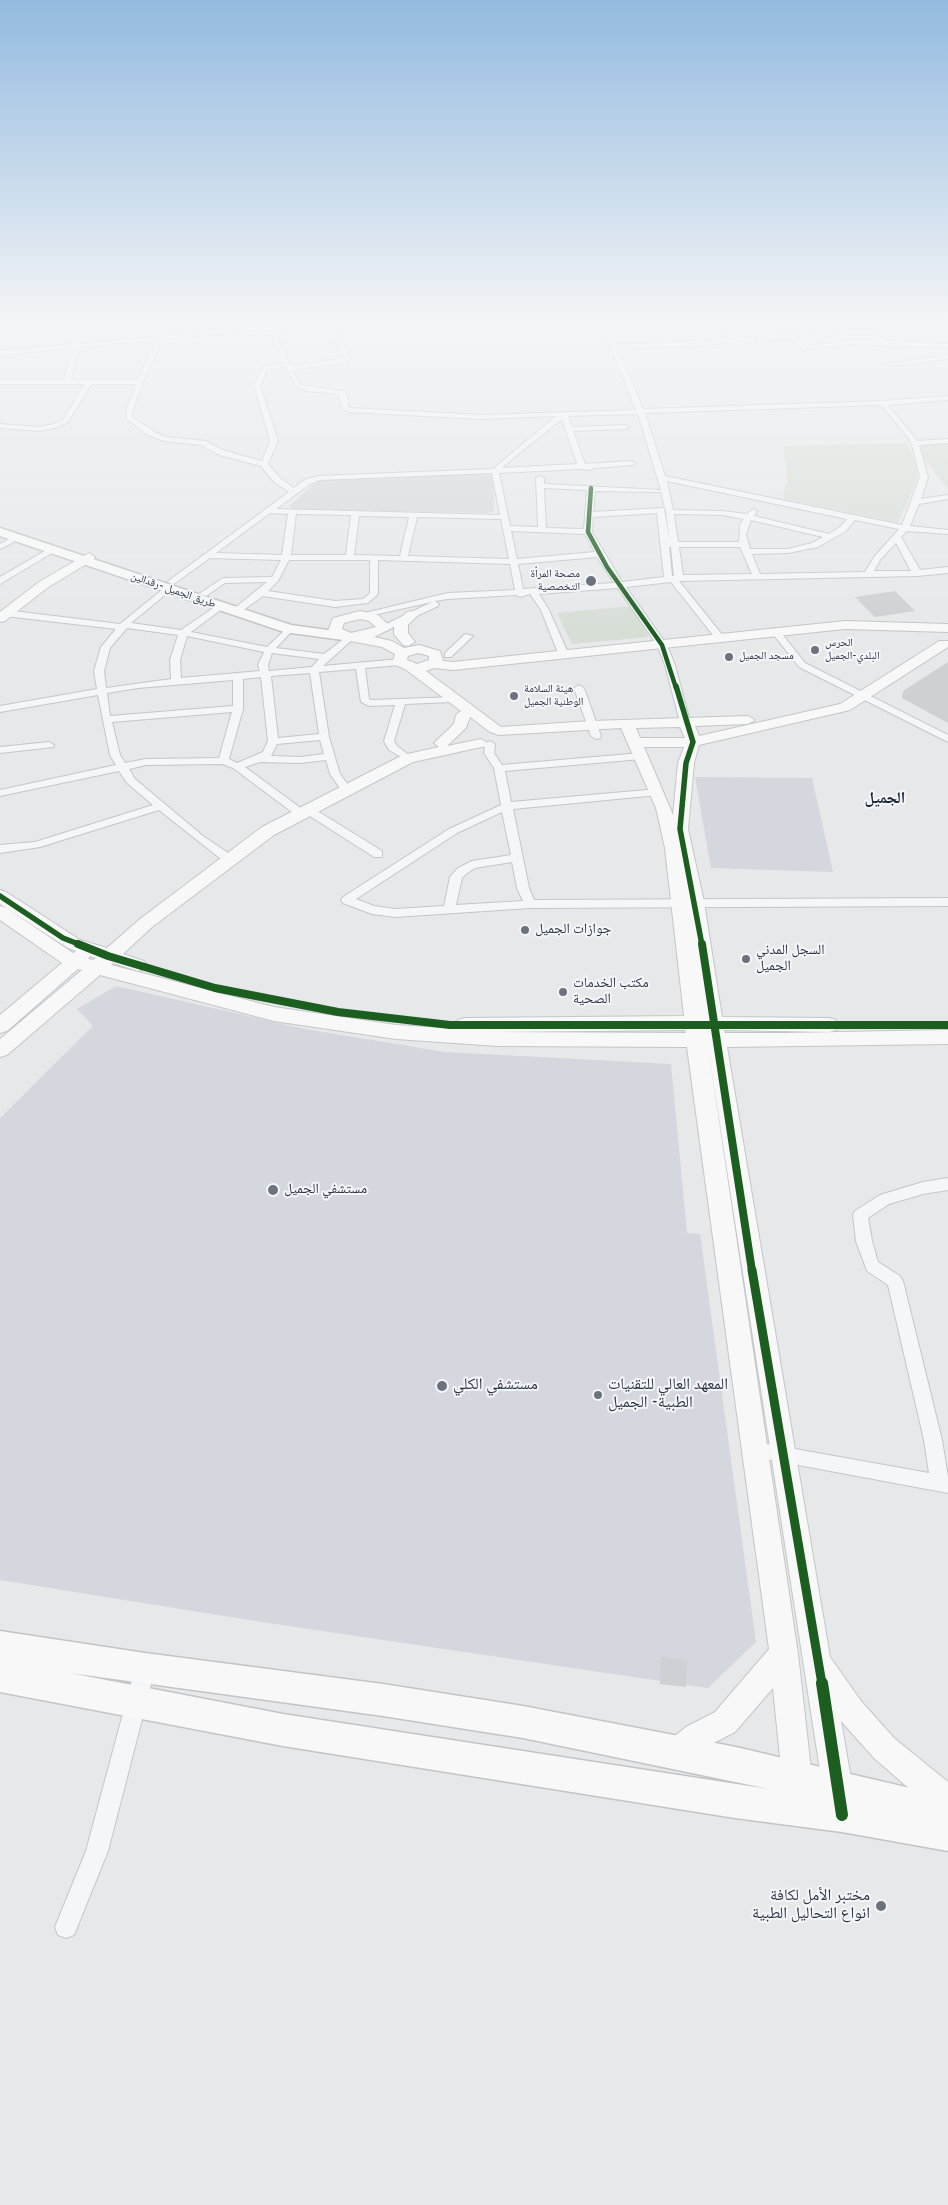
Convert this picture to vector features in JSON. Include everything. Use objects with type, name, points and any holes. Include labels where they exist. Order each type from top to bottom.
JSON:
[{"type":"main road","name":"طريق الجميل -رقدالين","points":[[0,527],[83,558]]},
{"type":"main road","name":"طريق الجميل -رقدالين","points":[[0,532],[53,550],[202,594],[264,618],[290,622],[315,623],[338,621]]},
{"type":"main road","name":"طريق الجميل -رقدالين","points":[[170,585],[219,607],[289,629],[354,637]]},
{"type":"main road","points":[[0,1647],[145,1669],[439,1708],[523,1722],[736,1764],[798,1794]]},
{"type":"main road","points":[[0,1676],[283,1730],[735,1801],[798,1794],[947,1816]]},
{"type":"street","points":[[0,426],[39,428],[58,425]]},
{"type":"street","points":[[137,425],[164,439],[203,443],[222,452],[264,464],[277,480],[294,492]]},
{"type":"street","points":[[264,464],[274,441],[269,425]]},
{"type":"street","points":[[495,471],[514,452],[550,425]]},
{"type":"street","points":[[568,425],[582,467]]},
{"type":"street","points":[[639,425],[658,491],[663,544],[674,578],[719,638]]},
{"type":"street","points":[[641,425],[662,478],[670,512],[674,578]]},
{"type":"street","points":[[868,574],[877,559],[904,528],[916,502],[924,477],[915,443],[901,425]]},
{"type":"street","points":[[569,429],[625,427]]},
{"type":"street","points":[[915,443],[948,440]]},
{"type":"street","points":[[231,856],[160,806],[131,781],[115,755],[106,719],[99,671],[106,647],[123,626],[208,555],[271,511],[294,492],[318,478],[337,475],[582,467],[631,462]]},
{"type":"street","points":[[582,467],[604,471]]},
{"type":"street","points":[[540,469],[542,530]]},
{"type":"street","points":[[495,471],[520,594]]},
{"type":"street","points":[[662,478],[904,528],[929,532],[948,532]]},
{"type":"street","points":[[541,486],[658,491]]},
{"type":"street","points":[[591,488],[591,515],[588,532],[619,586],[662,645],[670,665],[689,732],[680,829],[687,902],[705,1032],[735,1323],[756,1450],[784,1654],[798,1794]]},
{"type":"street","points":[[916,502],[948,497]]},
{"type":"street","points":[[757,576],[745,548],[744,524],[762,499]]},
{"type":"street","points":[[591,515],[660,510]]},
{"type":"street","points":[[271,511],[503,517]]},
{"type":"street","points":[[670,512],[712,511],[749,517],[828,536]]},
{"type":"street","points":[[240,609],[261,593],[275,579],[286,558],[292,512]]},
{"type":"street","points":[[350,557],[355,513]]},
{"type":"street","points":[[404,557],[413,515]]},
{"type":"street","points":[[663,544],[788,551],[815,545],[843,529],[854,517]]},
{"type":"street","points":[[508,528],[588,532]]},
{"type":"street","points":[[897,537],[917,573]]},
{"type":"street","points":[[0,547],[17,538]]},
{"type":"street","points":[[0,581],[53,550]]},
{"type":"street","points":[[208,555],[286,558],[404,557],[515,562],[599,554]]},
{"type":"street","points":[[261,593],[335,604],[364,602],[374,594],[374,557]]},
{"type":"street","points":[[2,614],[83,558]]},
{"type":"street","points":[[947,640],[876,626],[845,625],[453,666],[417,657],[387,644],[335,631],[338,621],[448,596],[534,593],[619,586],[674,578],[917,573],[948,570]]},
{"type":"street","points":[[202,594],[223,581],[275,579]]},
{"type":"street","points":[[534,593],[545,610],[563,653]]},
{"type":"street","points":[[314,670],[326,657],[354,637],[385,628],[448,596]]},
{"type":"street","points":[[176,682],[175,660],[183,633],[219,607]]},
{"type":"street","points":[[2,614],[183,633],[269,650],[326,657]]},
{"type":"street","points":[[360,615],[373,618],[417,657],[429,680]]},
{"type":"street","points":[[412,615],[402,624],[401,634],[417,657],[429,680],[487,734],[489,753],[499,768],[523,888],[530,904]]},
{"type":"street","points":[[924,634],[948,628]]},
{"type":"street","points":[[260,759],[267,754],[273,741],[266,675],[263,665],[269,650],[289,629]]},
{"type":"street","points":[[776,632],[802,665],[948,739]]},
{"type":"street","points":[[917,662],[924,634]]},
{"type":"street","points":[[448,655],[468,636]]},
{"type":"street","points":[[499,768],[633,739],[805,717],[845,707],[917,662],[947,640]]},
{"type":"street","points":[[3,708],[101,690],[238,675],[266,675],[360,666],[417,657],[448,655],[479,663]]},
{"type":"street","points":[[360,666],[364,700],[369,703],[401,701],[458,705]]},
{"type":"street","points":[[314,670],[328,757],[335,774],[346,789]]},
{"type":"street","points":[[223,760],[238,709],[238,675]]},
{"type":"street","points":[[578,688],[594,731]]},
{"type":"street","points":[[401,701],[389,740],[393,748],[412,758],[487,734],[516,729],[594,731],[633,739],[805,717]]},
{"type":"street","points":[[441,743],[461,725],[458,705]]},
{"type":"street","points":[[106,719],[238,709]]},
{"type":"street","points":[[487,734],[516,729]]},
{"type":"street","points":[[0,1026],[72,961],[119,933],[231,856],[303,811],[346,789],[458,735],[594,731]]},
{"type":"street","points":[[273,741],[324,737]]},
{"type":"street","points":[[633,739],[658,792],[668,821],[687,902]]},
{"type":"street","points":[[0,750],[49,745]]},
{"type":"street","points":[[237,766],[260,759],[302,760],[328,757]]},
{"type":"street","points":[[0,793],[166,760],[223,760],[237,766],[303,811],[378,854]]},
{"type":"street","points":[[658,792],[507,806],[453,831],[348,900],[358,906],[382,912],[449,910],[530,904],[948,902]]},
{"type":"street","points":[[0,849],[36,845],[160,806]]},
{"type":"street","points":[[0,1050],[146,923],[231,856]]},
{"type":"street","points":[[449,910],[456,877],[462,871],[472,865],[517,858]]},
{"type":"street","points":[[0,896],[63,938],[91,950],[102,962],[122,973],[201,996],[274,1014],[396,1032],[498,1039],[948,1025]]},
{"type":"street","points":[[0,912],[72,961],[102,962]]},
{"type":"street","points":[[705,1032],[948,1037]]},
{"type":"street","points":[[705,1032],[819,1663],[840,1801]]},
{"type":"street","points":[[756,1450],[943,1484],[894,1281],[872,1266],[864,1241],[860,1214],[885,1199],[923,1188],[948,1184]]},
{"type":"street","points":[[676,1753],[696,1737],[724,1722],[784,1654]]},
{"type":"street","points":[[819,1663],[852,1711],[947,1816]]},
{"type":"street","points":[[66,1927],[97,1851],[145,1669]]},
{"type":"shaded area","points":[[948,442],[948,489],[922,456],[921,444]]},
{"type":"shaded area","points":[[907,443],[918,470],[917,480],[898,523],[784,499],[783,493],[788,480],[783,446]]},
{"type":"shaded area","points":[[485,472],[493,476],[494,511],[488,513],[294,509],[289,506],[317,481],[333,478]]},
{"type":"shaded area","points":[[632,606],[649,637],[572,644],[557,613]]},
{"type":"shaded area","points":[[695,777],[812,778],[833,872],[711,868]]},
{"type":"shaded area","points":[[116,986],[305,1029],[445,1052],[671,1064],[687,1233],[700,1234],[756,1642],[708,1688],[268,1623],[0,1580],[0,1118],[93,1026],[77,1009]]},
{"type":"building","points":[[895,591],[915,611],[875,617],[855,597]]},
{"type":"building","points":[[948,662],[948,723],[902,698],[903,691]]},
{"type":"building","points":[[661,1657],[687,1661],[686,1687],[660,1684]]},
{"type":"cycle path","points":[[591,488],[588,532],[607,567],[662,645],[670,665],[685,722],[691,732],[693,742],[686,763],[680,829],[695,902],[756,1295],[819,1663],[842,1815]]},
{"type":"cycle path","points":[[0,896],[63,938],[108,956],[215,988],[338,1012],[450,1025],[948,1025]]},
{"type":"place","name":"مصحة المرأة التخصصية","points":[[591,581]]},
{"type":"place","name":"الحرس البلدي-الجميل","points":[[815,650]]},
{"type":"place","name":"مسجد الجميل","points":[[729,657]]},
{"type":"place","name":"هيئة السلامة الوطنية الجميل","points":[[514,696]]},
{"type":"place","name":"جوازات الجميل","points":[[525,930]]},
{"type":"place","name":"السجل المدني الجميل","points":[[746,959]]},
{"type":"place","name":"مكتب الخدمات الصحية","points":[[563,992]]},
{"type":"place","name":"مستشفي الجميل","points":[[273,1190]]},
{"type":"place","name":"مستشفي الكلي","points":[[442,1386]]},
{"type":"place","name":"المعهد العالي للتقنيات الطبية- الجميل","points":[[598,1395]]},
{"type":"place","name":"مختبر الأمل لكافة انواع التحاليل الطبية","points":[[881,1906]]},
{"type":"district","name":"الجميل","points":[[885,800]]}]
